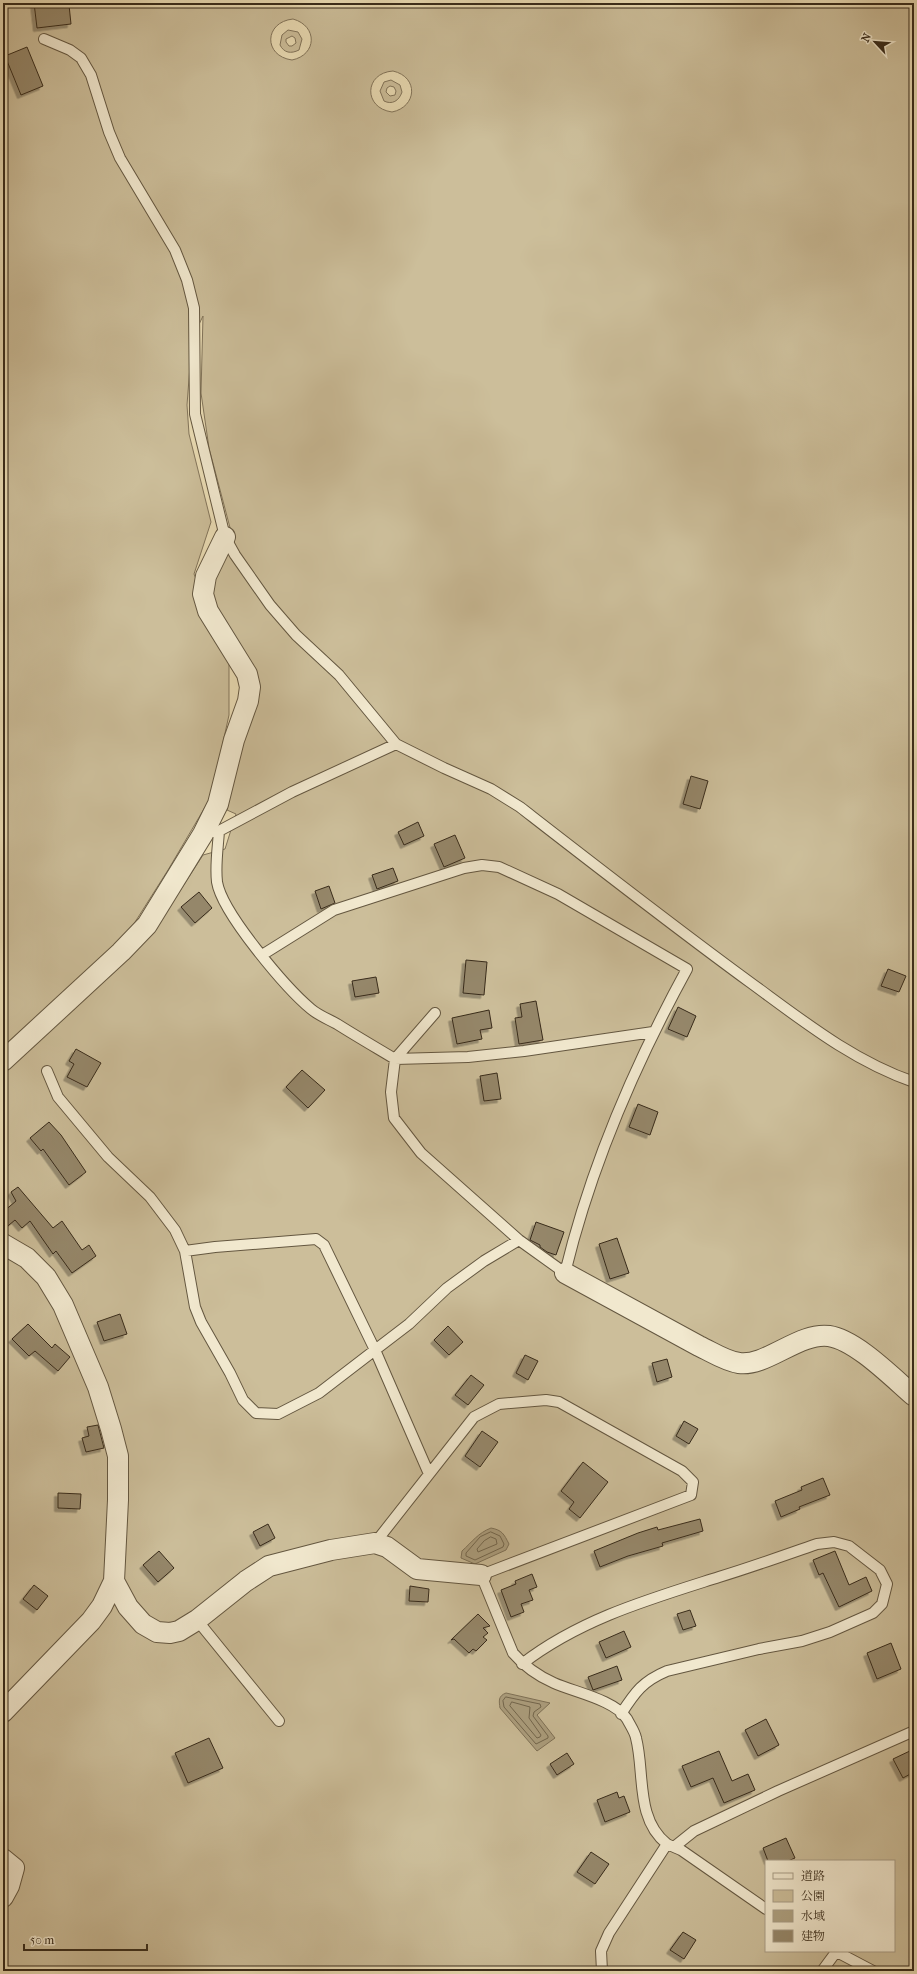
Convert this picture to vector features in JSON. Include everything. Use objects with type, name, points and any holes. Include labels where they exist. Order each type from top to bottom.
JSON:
[{"type":"street","points":[[3,1061],[121,952],[147,925],[211,832],[234,740],[248,702],[250,687],[246,674],[208,611],[203,594],[206,576],[225,537]]},
{"type":"street","points":[[3,1244],[27,1258],[46,1277],[63,1304],[98,1387],[118,1456],[118,1500],[114,1582],[102,1606],[91,1621],[3,1712]]},
{"type":"street","points":[[565,1273],[700,1346],[720,1356],[740,1363],[756,1361],[804,1339],[829,1336],[849,1343],[868,1356],[914,1396]]},
{"type":"street","points":[[114,1582],[128,1607],[143,1624],[157,1632],[170,1633],[179,1631],[197,1620],[269,1566],[331,1550],[375,1543],[387,1547],[417,1569],[481,1575]]},
{"type":"street","points":[[3,1859],[14,1868],[9,1886],[3,1897]]},
{"type":"lane","points":[[44,39],[70,50],[82,58],[91,75],[109,132],[120,158],[176,250],[187,280],[194,308],[195,414],[225,537],[248,575],[270,605],[296,635],[338,675],[396,744],[491,790],[520,807],[677,930],[818,1032],[865,1061],[892,1074],[914,1082]]},
{"type":"lane","points":[[396,744],[292,792],[211,832],[217,882],[220,893],[227,907],[287,986],[312,1009],[395,1059],[468,1056],[524,1051],[653,1032]]},
{"type":"lane","points":[[262,955],[334,910],[464,868],[482,865],[499,867],[558,894],[687,969],[653,1032],[615,1118],[576,1225],[565,1273],[519,1240],[421,1154],[394,1118],[391,1092],[395,1059],[435,1013]]},
{"type":"lane","points":[[47,1071],[58,1097],[108,1158],[150,1197],[175,1230],[185,1251],[195,1307],[201,1322],[230,1373],[243,1400],[256,1413],[278,1414],[319,1394],[409,1324],[447,1288],[484,1261],[519,1240]]},
{"type":"lane","points":[[185,1251],[215,1247],[316,1239],[324,1245],[375,1350],[429,1474]]},
{"type":"lane","points":[[375,1543],[474,1417],[499,1404],[546,1400],[559,1402],[682,1471],[693,1482],[691,1495],[481,1575],[513,1653],[522,1664],[537,1675],[602,1701],[626,1717],[636,1737],[648,1816],[657,1831],[671,1845],[765,1908]]},
{"type":"lane","points":[[522,1664],[551,1643],[578,1628],[615,1612],[817,1544],[834,1542],[849,1546],[880,1570],[886,1584],[882,1604],[873,1613],[830,1632],[802,1641],[760,1649],[667,1671],[654,1677],[635,1692],[621,1714]]},
{"type":"lane","points":[[197,1620],[279,1722]]},
{"type":"lane","points":[[602,1971],[601,1951],[609,1933],[671,1845],[694,1831],[778,1791],[914,1731]]},
{"type":"lane","points":[[822,1971],[835,1952]]},
{"type":"lane","points":[[838,1952],[873,1971]]},
{"type":"green space","points":[[3,3],[914,3],[914,1971],[3,1971]],"holes":[[[293,19],[307,28],[311,40],[310,47],[306,52],[300,57],[292,60],[283,57],[276,52],[272,46],[271,39],[272,32],[277,26],[283,21]],[[393,71],[401,74],[407,79],[411,85],[412,92],[406,104],[400,109],[392,112],[383,109],[376,104],[372,98],[371,91],[372,84],[377,78],[383,73]],[[203,316],[201,393],[209,448],[233,539],[209,591],[215,611],[257,673],[259,694],[237,760],[227,810],[236,814],[225,849],[203,855],[176,897],[139,947],[130,930],[168,870],[211,797],[229,715],[229,659],[194,574],[211,522],[189,434],[187,405],[192,339]]]},
{"type":"green space","points":[[288,30],[298,32],[302,39],[299,50],[291,52],[284,50],[280,45],[282,35]],"holes":[[[292,36],[295,38],[296,43],[289,46],[286,39]]]},
{"type":"green space","points":[[391,80],[400,85],[402,92],[397,100],[390,103],[384,101],[380,91],[384,82]],"holes":[[[390,86],[394,87],[396,91],[395,95],[390,96],[386,92],[387,88]]]},
{"type":"water","points":[[491,1528],[500,1531],[504,1535],[509,1544],[506,1550],[475,1564],[461,1558],[462,1551],[479,1535]]},
{"type":"water","points":[[506,1693],[550,1703],[537,1715],[555,1738],[537,1751],[500,1708],[500,1697]]},
{"type":"building","points":[[34,3],[63,3],[63,6],[69,5],[71,24],[37,28]]},
{"type":"building","points":[[27,47],[43,86],[21,95],[5,56]]},
{"type":"building","points":[[691,776],[708,781],[700,809],[683,804]]},
{"type":"building","points":[[418,822],[424,836],[404,845],[398,832]]},
{"type":"building","points":[[455,835],[465,858],[444,867],[434,844]]},
{"type":"building","points":[[393,868],[398,881],[377,889],[372,875]]},
{"type":"building","points":[[329,886],[335,903],[321,909],[315,891]]},
{"type":"building","points":[[199,892],[212,908],[195,923],[181,907]]},
{"type":"building","points":[[466,960],[487,962],[484,995],[463,993]]},
{"type":"building","points":[[888,969],[906,976],[899,992],[881,986]]},
{"type":"building","points":[[376,977],[379,993],[355,997],[352,981]]},
{"type":"building","points":[[536,1001],[543,1040],[519,1044],[515,1018],[522,1017],[520,1004]]},
{"type":"building","points":[[678,1007],[696,1016],[687,1037],[668,1029]]},
{"type":"building","points":[[489,1010],[492,1028],[480,1030],[482,1039],[457,1044],[452,1018]]},
{"type":"building","points":[[76,1049],[101,1063],[87,1087],[67,1077],[74,1064],[69,1061]]},
{"type":"building","points":[[302,1070],[325,1090],[308,1108],[286,1087]]},
{"type":"building","points":[[497,1073],[501,1099],[484,1101],[480,1076]]},
{"type":"building","points":[[638,1104],[658,1112],[650,1135],[629,1127]]},
{"type":"building","points":[[49,1122],[61,1135],[86,1172],[69,1185],[43,1149],[41,1151],[30,1138]]},
{"type":"building","points":[[18,1187],[53,1228],[62,1221],[82,1250],[89,1245],[96,1256],[72,1273],[56,1251],[53,1254],[30,1221],[22,1228],[15,1220],[3,1230],[3,1212],[16,1201],[11,1192]]},
{"type":"building","points":[[536,1222],[564,1232],[556,1255],[547,1252],[540,1247],[540,1245],[530,1240]]},
{"type":"building","points":[[617,1238],[629,1273],[610,1279],[599,1244]]},
{"type":"building","points":[[120,1314],[127,1334],[104,1341],[97,1322]]},
{"type":"building","points":[[28,1324],[52,1348],[55,1344],[70,1357],[58,1371],[35,1351],[29,1356],[12,1339]]},
{"type":"building","points":[[448,1326],[463,1342],[449,1355],[434,1340]]},
{"type":"building","points":[[525,1355],[538,1361],[528,1380],[516,1373]]},
{"type":"building","points":[[667,1359],[672,1377],[657,1382],[652,1363]]},
{"type":"building","points":[[471,1375],[484,1385],[468,1405],[455,1395]]},
{"type":"building","points":[[684,1421],[698,1429],[689,1444],[676,1436]]},
{"type":"building","points":[[98,1425],[104,1448],[86,1452],[82,1438],[89,1436],[87,1427]]},
{"type":"building","points":[[482,1431],[498,1442],[480,1467],[465,1456]]},
{"type":"building","points":[[583,1462],[608,1482],[580,1518],[569,1509],[574,1502],[561,1491]]},
{"type":"building","points":[[823,1478],[830,1495],[799,1507],[800,1509],[781,1517],[775,1501],[802,1490],[801,1487]]},
{"type":"building","points":[[58,1493],[81,1494],[80,1509],[58,1508]]},
{"type":"building","points":[[700,1519],[703,1531],[662,1543],[663,1546],[628,1556],[600,1567],[594,1551],[657,1527],[658,1530]]},
{"type":"building","points":[[268,1524],[275,1538],[260,1546],[253,1532]]},
{"type":"building","points":[[159,1551],[174,1568],[158,1582],[143,1565]]},
{"type":"building","points":[[835,1551],[849,1585],[866,1577],[872,1591],[839,1607],[823,1573],[819,1575],[813,1560]]},
{"type":"building","points":[[532,1574],[537,1587],[529,1590],[533,1600],[521,1604],[524,1612],[511,1617],[501,1590],[516,1584],[515,1581]]},
{"type":"building","points":[[34,1585],[48,1596],[37,1610],[23,1599]]},
{"type":"building","points":[[410,1586],[429,1589],[428,1602],[409,1601]]},
{"type":"building","points":[[690,1610],[696,1626],[683,1630],[677,1614]]},
{"type":"building","points":[[478,1614],[490,1626],[483,1628],[488,1633],[483,1637],[487,1640],[476,1651],[473,1649],[469,1653],[454,1639],[451,1640]]},
{"type":"building","points":[[624,1631],[631,1647],[606,1658],[599,1642]]},
{"type":"building","points":[[891,1643],[901,1669],[877,1679],[867,1653]]},
{"type":"building","points":[[617,1666],[622,1680],[593,1690],[588,1677]]},
{"type":"building","points":[[766,1719],[779,1745],[758,1756],[745,1730]]},
{"type":"building","points":[[209,1738],[223,1768],[188,1783],[175,1753]]},
{"type":"building","points":[[914,1749],[914,1772],[903,1778],[893,1759]]},
{"type":"building","points":[[719,1751],[732,1781],[748,1774],[755,1790],[724,1803],[713,1778],[691,1787],[682,1766]]},
{"type":"building","points":[[567,1753],[574,1764],[557,1775],[550,1764]]},
{"type":"building","points":[[617,1792],[619,1798],[624,1796],[630,1812],[605,1822],[597,1800]]},
{"type":"building","points":[[786,1838],[795,1858],[790,1860],[768,1860],[763,1848]]},
{"type":"building","points":[[591,1852],[609,1864],[595,1884],[577,1872]]},
{"type":"building","points":[[683,1932],[696,1940],[684,1959],[670,1950]]}]
